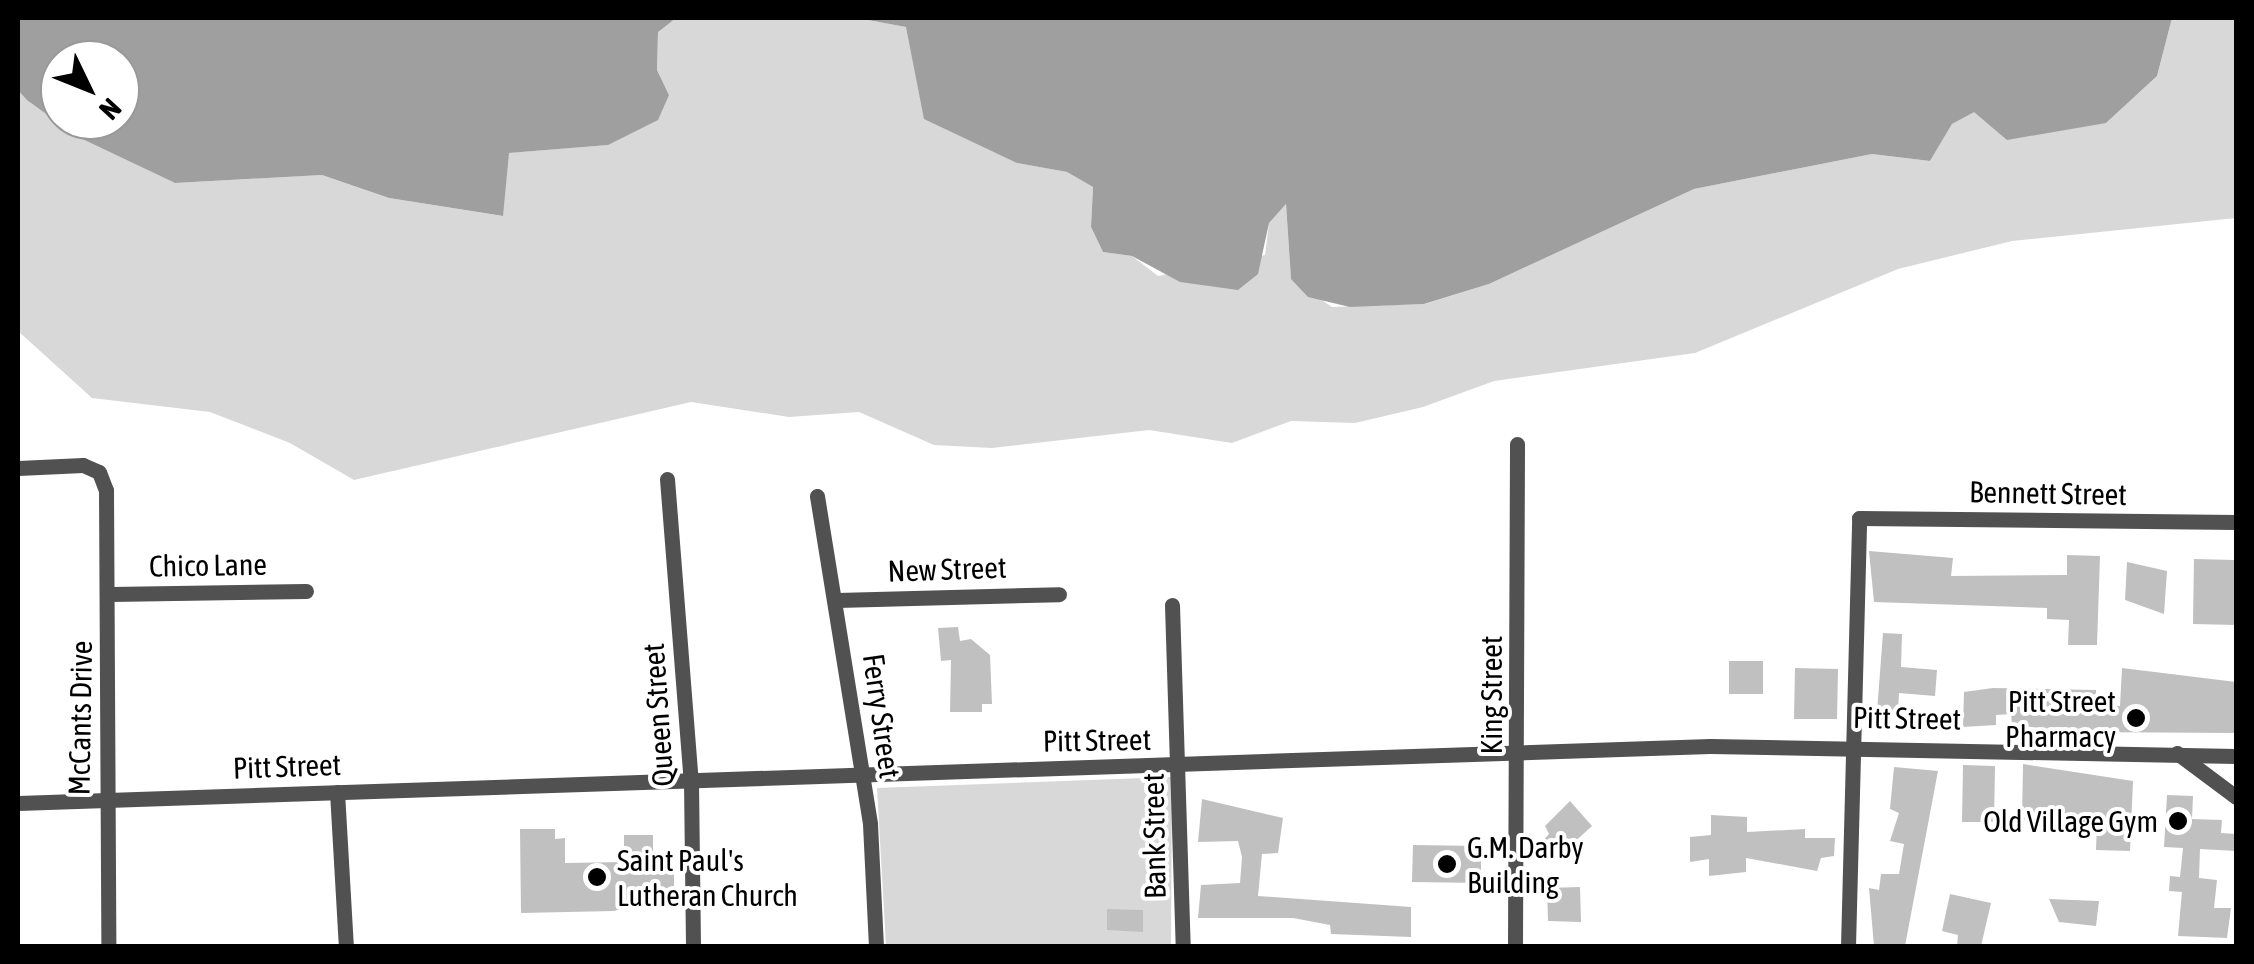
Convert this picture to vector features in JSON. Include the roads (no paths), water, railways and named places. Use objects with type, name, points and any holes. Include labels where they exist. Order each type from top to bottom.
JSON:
[{"type":"street","name":"King Street","points":[[1515,946],[1518,444]]},
{"type":"street","name":"McCants Drive","points":[[18,468],[83,465],[99,472],[106,490],[110,594],[105,798],[108,946]]},
{"type":"street","name":"Queen Street","points":[[668,480],[692,782],[693,946]]},
{"type":"street","name":"Ferry Street","points":[[816,496],[837,600],[862,773],[876,946]]},
{"type":"street","name":"Bennett Street","points":[[1852,744],[1859,518],[2236,522]]},
{"type":"street","name":"Chico Lane","points":[[110,594],[306,591]]},
{"type":"street","name":"New Street","points":[[837,600],[1059,594]]},
{"type":"street","name":"Bank Street","points":[[1172,605],[1183,946]]},
{"type":"street","name":"Pitt Street","points":[[18,803],[1852,744],[2236,756]]},
{"type":"street","points":[[1848,946],[1852,744]]},
{"type":"street","points":[[2177,753],[2236,797]]},
{"type":"street","points":[[337,792],[346,946]]},
{"type":"place","name":"Pitt Street Pharmacy","points":[[2136,718]]},
{"type":"place","name":"Old Village Gym","points":[[2178,821]]},
{"type":"place","name":"G.M. Darby Building","points":[[1447,864]]},
{"type":"place","name":"Saint Paul's Lutheran Church","points":[[597,877]]}]
